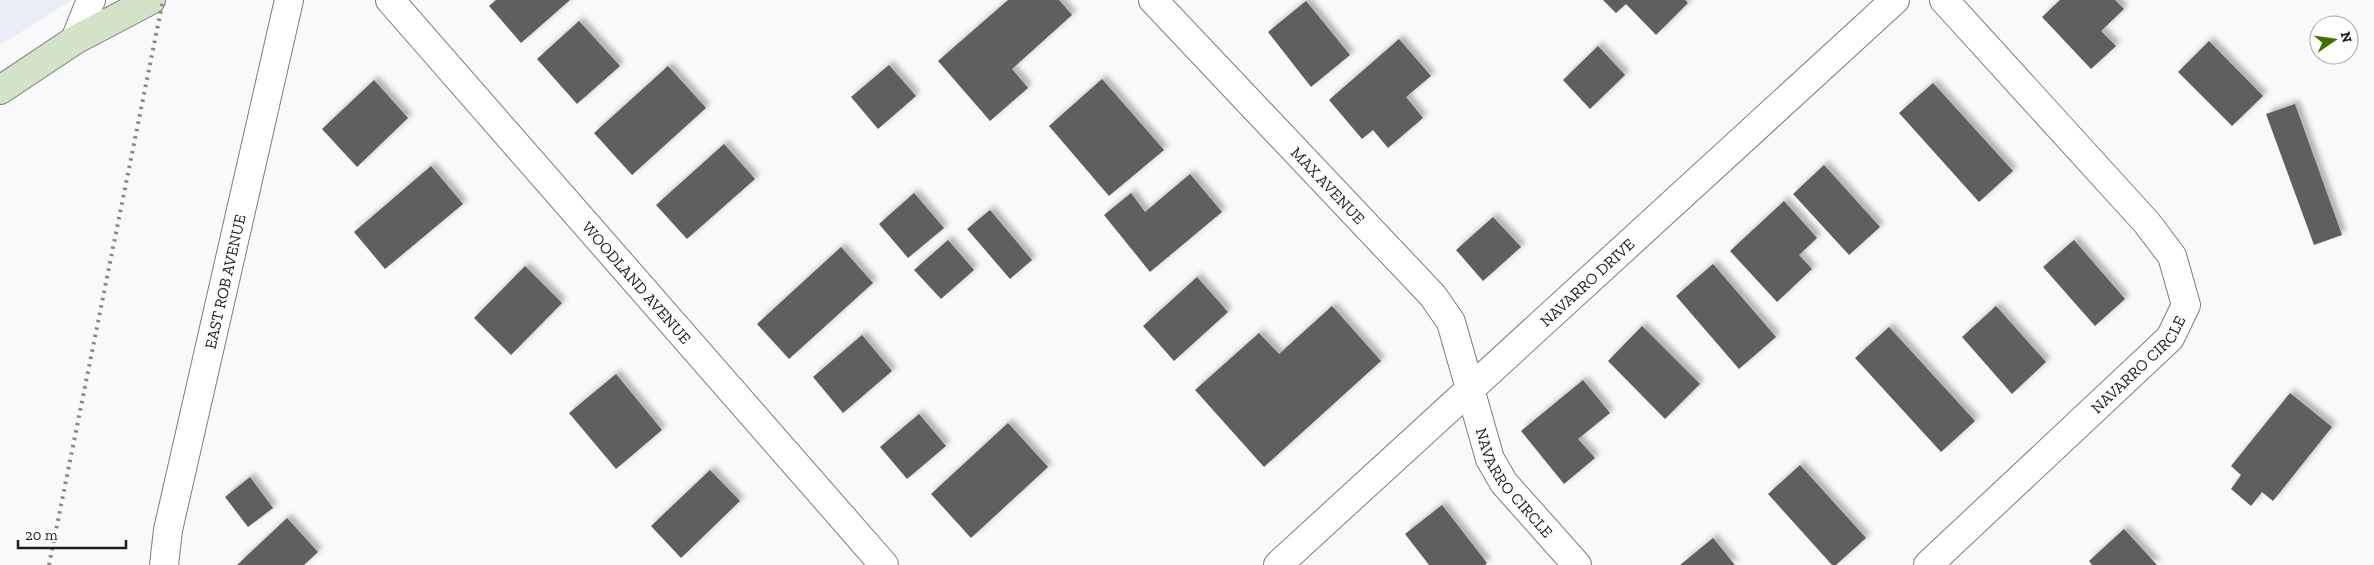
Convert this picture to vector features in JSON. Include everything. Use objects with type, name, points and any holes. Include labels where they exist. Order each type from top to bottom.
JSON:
[{"type":"main road","points":[[0,90],[76,40],[151,0]]},
{"type":"street","points":[[76,40],[91,0]]},
{"type":"street","name":"EAST ROB AVENUE","points":[[164,565],[168,530],[289,0]]},
{"type":"street","name":"WOODLAND AVENUE","points":[[390,0],[884,565]]},
{"type":"street","name":"MAX AVENUE","points":[[1153,0],[1433,296],[1451,322],[1469,390]]},
{"type":"street","name":"NAVARRO DRIVE","points":[[1278,565],[1895,0]]},
{"type":"street","name":"NAVARRO CIRCLE","points":[[1928,565],[2170,338],[2186,305],[2172,256],[2147,223],[1944,0]]},
{"type":"street","name":"NAVARRO CIRCLE","points":[[1469,390],[1490,459],[1504,483],[1577,565]]},
{"type":"shaded area","points":[[0,0],[72,0],[0,45]]},
{"type":"building","points":[[496,0],[570,0],[521,43],[489,6]]},
{"type":"building","points":[[1008,0],[1059,0],[1072,15],[1012,69],[1028,88],[990,121],[938,61]]},
{"type":"building","points":[[1603,0],[1685,0],[1688,3],[1656,35],[1626,4],[1616,13]]},
{"type":"building","points":[[2060,0],[2115,0],[2124,9],[2101,31],[2116,46],[2091,69],[2042,17]]},
{"type":"building","points":[[1306,1],[1350,55],[1311,87],[1268,32]]},
{"type":"building","points":[[579,21],[620,66],[577,104],[537,59]]},
{"type":"building","points":[[1399,39],[1431,76],[1406,97],[1423,118],[1388,148],[1373,130],[1362,139],[1329,100]]},
{"type":"building","points":[[2209,41],[2263,96],[2232,126],[2178,72]]},
{"type":"building","points":[[1598,46],[1625,75],[1590,109],[1563,80]]},
{"type":"building","points":[[889,65],[916,96],[878,129],[851,97]]},
{"type":"building","points":[[668,66],[706,108],[632,175],[594,133]]},
{"type":"building","points":[[1102,79],[1164,150],[1109,196],[1049,126]]},
{"type":"building","points":[[374,80],[408,118],[357,167],[322,129]]},
{"type":"building","points":[[1933,83],[2013,171],[1979,202],[1899,113]]},
{"type":"building","points":[[2295,104],[2342,235],[2314,245],[2266,114]]},
{"type":"building","points":[[724,144],[755,179],[687,239],[656,205]]},
{"type":"building","points":[[1824,165],[1880,227],[1849,255],[1793,194]]},
{"type":"building","points":[[431,166],[463,204],[385,269],[354,232]]},
{"type":"building","points":[[1190,174],[1222,212],[1150,272],[1104,215],[1131,193],[1145,212]]},
{"type":"building","points":[[914,193],[944,228],[908,258],[879,224]]},
{"type":"building","points":[[1784,201],[1817,238],[1799,255],[1812,269],[1777,302],[1730,251]]},
{"type":"building","points":[[990,210],[1032,260],[1010,279],[967,229]]},
{"type":"building","points":[[1493,217],[1521,247],[1483,281],[1456,250]]},
{"type":"building","points":[[948,240],[974,270],[941,299],[914,270]]},
{"type":"building","points":[[2074,240],[2125,299],[2095,326],[2043,267]]},
{"type":"building","points":[[841,247],[873,283],[789,359],[757,324]]},
{"type":"building","points":[[1713,264],[1776,337],[1739,369],[1676,296]]},
{"type":"building","points":[[525,266],[562,303],[511,355],[474,318]]},
{"type":"building","points":[[1197,277],[1228,312],[1174,361],[1143,326]]},
{"type":"building","points":[[1332,306],[1381,361],[1264,467],[1195,390],[1259,333],[1279,354]]},
{"type":"building","points":[[1996,306],[2046,362],[2012,394],[1962,337]]},
{"type":"building","points":[[1642,326],[1700,384],[1665,419],[1608,361]]},
{"type":"building","points":[[1889,327],[1975,421],[1941,452],[1855,358]]},
{"type":"building","points":[[862,335],[892,371],[843,413],[813,377]]},
{"type":"building","points":[[616,374],[662,430],[616,469],[569,413]]},
{"type":"building","points":[[1583,380],[1610,413],[1578,439],[1595,458],[1564,484],[1521,431]]},
{"type":"building","points":[[2290,393],[2332,427],[2273,501],[2262,492],[2251,506],[2231,489],[2241,475],[2231,466]]},
{"type":"building","points":[[919,414],[946,446],[907,479],[880,447]]},
{"type":"building","points":[[1008,423],[1048,467],[971,538],[931,494]]},
{"type":"building","points":[[1800,465],[1866,538],[1836,565],[1832,565],[1768,494]]},
{"type":"building","points":[[710,470],[740,501],[681,558],[651,526]]},
{"type":"building","points":[[250,477],[273,508],[248,527],[225,497]]},
{"type":"building","points":[[1442,505],[1487,563],[1485,565],[1429,565],[1405,534]]},
{"type":"building","points":[[287,518],[318,552],[304,565],[237,565]]},
{"type":"building","points":[[2124,529],[2157,565],[2092,565],[2089,561]]},
{"type":"building","points":[[1713,538],[1735,565],[1680,565]]},
{"type":"railway","points":[[49,565],[163,0]]}]
